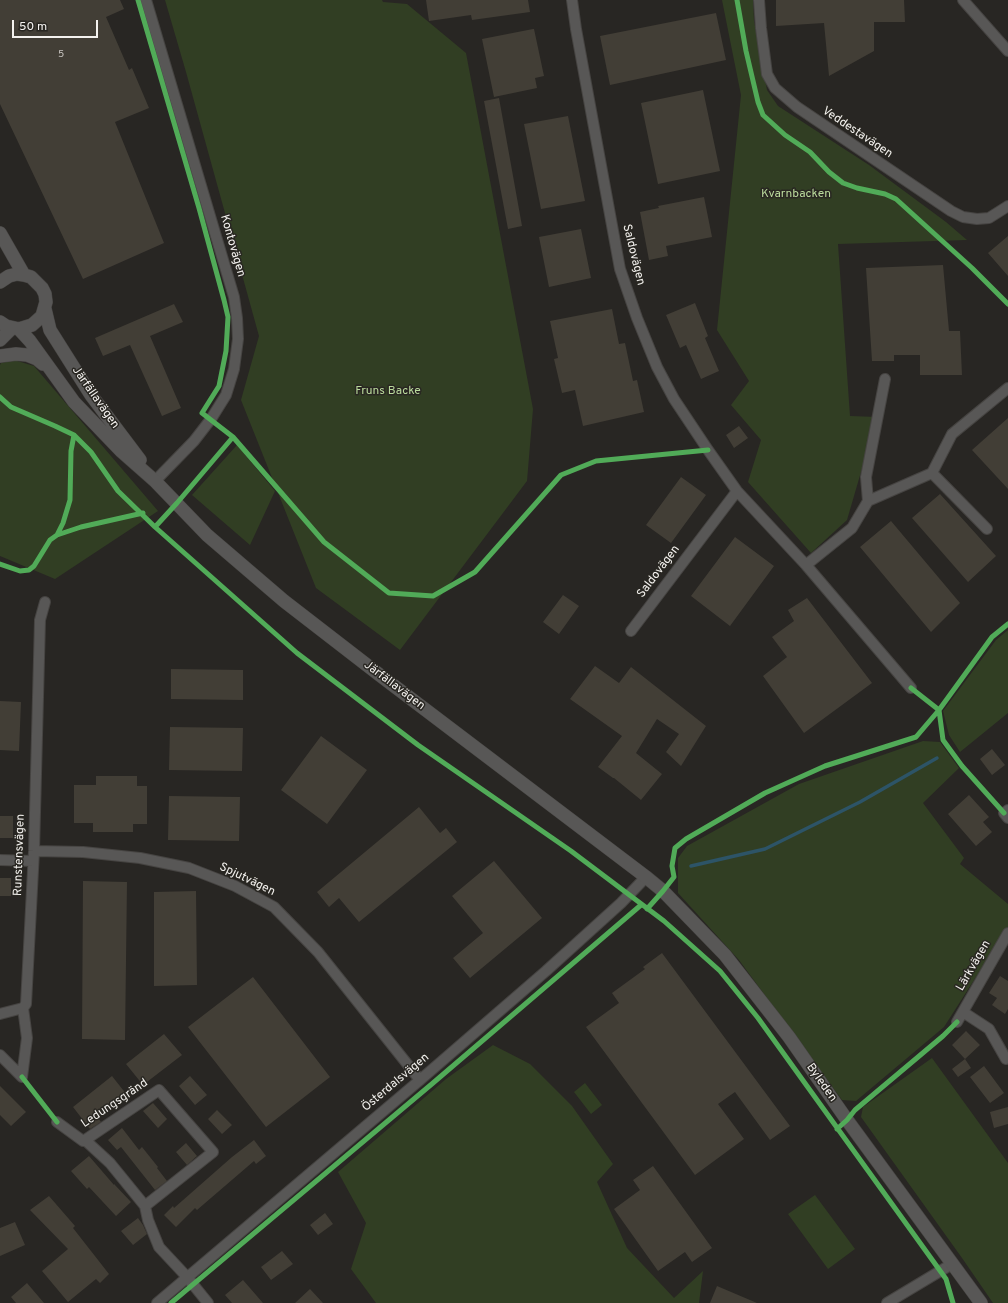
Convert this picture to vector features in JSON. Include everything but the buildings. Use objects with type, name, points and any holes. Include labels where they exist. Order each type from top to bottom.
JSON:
[{"type":"street","name":"Kontovägen","points":[[146,0],[234,297],[238,339],[234,369],[226,395],[211,419],[194,441],[155,481]]},
{"type":"street","name":"Saldovägen","points":[[572,0],[620,269],[637,318],[661,373],[674,399],[737,491],[806,565],[911,688]]},
{"type":"street","name":"Veddestavägen","points":[[759,0],[767,74],[775,88],[797,107],[951,212],[963,217],[977,219],[989,218],[1008,206]]},
{"type":"street","points":[[963,0],[1008,50]]},
{"type":"street","points":[[0,232],[24,275]]},
{"type":"street","points":[[0,282],[9,276],[17,274],[24,275]]},
{"type":"street","name":"Järfällavägen","points":[[24,275],[31,277],[42,288],[45,294],[45,310],[50,330],[91,395],[155,481]]},
{"type":"street","points":[[0,340],[16,329],[26,328],[38,321],[45,310]]},
{"type":"street","points":[[0,322],[16,329]]},
{"type":"street","name":"Järfällavägen","points":[[16,329],[30,341],[74,402],[120,451],[155,481],[208,535],[284,600],[381,676],[646,877]]},
{"type":"street","points":[[0,356],[16,354],[27,355],[38,359],[51,370]]},
{"type":"street","points":[[806,565],[852,528],[868,501],[866,477],[885,379]]},
{"type":"street","points":[[868,501],[932,473],[952,434],[1008,388]]},
{"type":"street","points":[[932,473],[987,529]]},
{"type":"street","name":"Saldovägen","points":[[631,631],[737,491]]},
{"type":"street","name":"Runstensvägen","points":[[0,1055],[22,1077],[27,1038],[23,1008],[26,1004],[33,856],[40,620],[45,602]]},
{"type":"street","name":"Spjutvägen","points":[[0,860],[83,852],[140,858],[189,868],[235,886],[274,907],[318,952],[420,1080]]},
{"type":"street","name":"Österdalsvägen","points":[[156,1303],[420,1080],[558,960],[621,903],[646,877]]},
{"type":"street","name":"Byleden","points":[[646,877],[663,891],[725,954],[789,1036],[852,1126],[981,1303]]},
{"type":"street","name":"Lärkvägen","points":[[957,1022],[1008,933]]},
{"type":"street","points":[[0,1014],[23,1008]]},
{"type":"street","points":[[963,1012],[989,1029],[1006,1059]]},
{"type":"street","name":"Ledungsgränd","points":[[85,1140],[159,1090],[213,1152],[145,1206]]},
{"type":"street","points":[[57,1122],[83,1141],[85,1140],[110,1163],[145,1206],[148,1220],[159,1247],[187,1277],[208,1303]]},
{"type":"street","points":[[887,1303],[952,1264]]},
{"type":"green space","name":"Fruns Backe","points":[[165,0],[382,0],[383,2],[407,4],[466,53],[533,409],[527,481],[400,650],[316,588],[241,400],[259,336]]},
{"type":"green space","name":"Kvarnbacken","points":[[722,0],[753,0],[754,21],[767,90],[778,106],[869,165],[946,222],[967,240],[838,244],[850,416],[877,417],[847,520],[811,553],[748,482],[761,440],[731,405],[749,381],[717,330],[741,95]]},
{"type":"green space","points":[[14,360],[34,366],[158,511],[55,579],[0,556],[0,365],[1,363]]},
{"type":"green space","points":[[237,445],[275,491],[250,545],[192,495]]},
{"type":"green space","points":[[1008,630],[1008,713],[960,752],[949,735],[943,711],[996,640]]},
{"type":"green space","points":[[923,741],[940,742],[959,768],[923,803],[964,858],[960,864],[1008,904],[1008,927],[944,1027],[856,1101],[842,1100],[739,960],[678,893],[678,858],[687,846],[799,784]]},
{"type":"green space","points":[[493,1045],[530,1064],[572,1106],[613,1164],[597,1182],[627,1248],[674,1298],[703,1271],[699,1303],[376,1303],[351,1269],[366,1223],[338,1172],[446,1079]]},
{"type":"green space","points":[[932,1058],[1008,1163],[1008,1303],[993,1303],[861,1117],[863,1107]]},
{"type":"green space","points":[[585,1083],[602,1105],[591,1114],[574,1092]]},
{"type":"green space","points":[[815,1195],[855,1249],[828,1269],[788,1214]]},
{"type":"waterway","points":[[691,866],[765,849],[860,802],[937,758]]},
{"type":"cycle path","points":[[138,0],[199,208],[228,317],[226,351],[219,386],[202,413],[233,437],[324,542],[389,593],[433,596],[475,572],[561,475],[596,461],[708,450]]},
{"type":"cycle path","points":[[737,0],[746,51],[758,102],[763,115],[785,135],[810,152],[829,172],[843,183],[857,188],[885,194],[896,199],[972,268],[1008,304]]},
{"type":"cycle path","points":[[0,397],[11,407],[74,435],[91,452],[118,491],[155,527],[297,653],[418,745],[571,851],[664,921],[720,971],[758,1018],[946,1279],[953,1303]]},
{"type":"cycle path","points":[[57,535],[63,523],[70,500],[71,451],[74,435]]},
{"type":"cycle path","points":[[155,527],[233,437]]},
{"type":"cycle path","points":[[0,564],[20,571],[29,570],[34,566],[50,540],[57,535],[81,527],[143,513]]},
{"type":"cycle path","points":[[647,909],[674,877],[672,866],[675,848],[686,839],[765,793],[825,766],[916,737],[939,710],[992,637],[1008,624]]},
{"type":"cycle path","points":[[911,688],[939,710],[943,740],[962,766],[1004,813]]},
{"type":"cycle path","points":[[171,1303],[433,1083],[641,905]]},
{"type":"cycle path","points":[[837,1129],[855,1110],[943,1036],[957,1022]]},
{"type":"cycle path","points":[[22,1077],[57,1122]]}]
